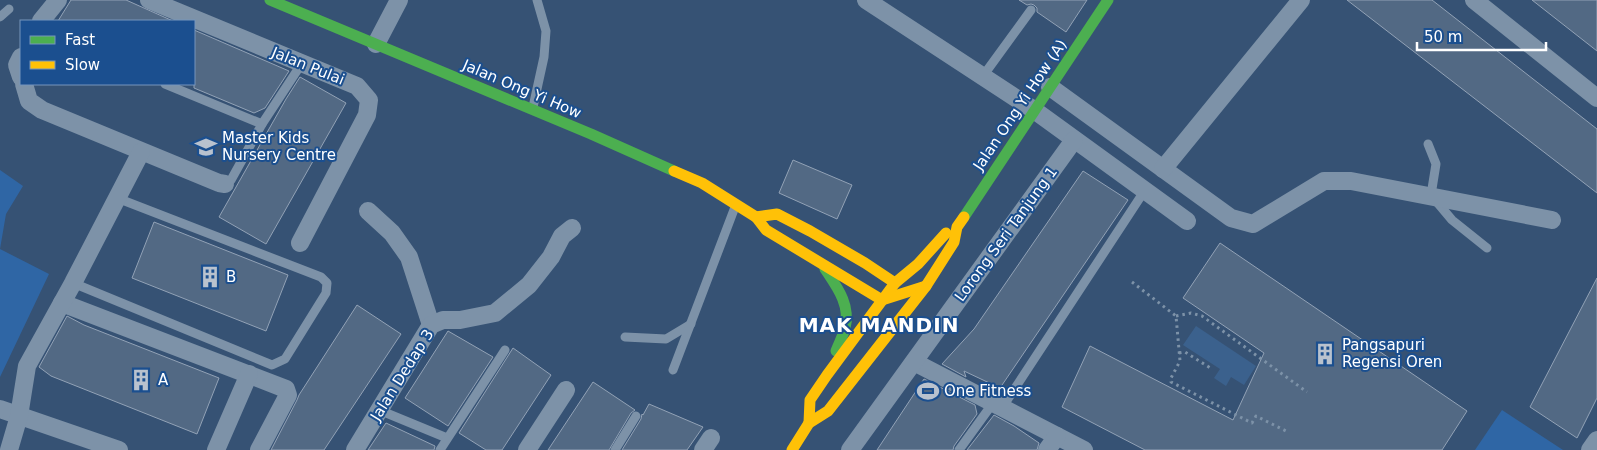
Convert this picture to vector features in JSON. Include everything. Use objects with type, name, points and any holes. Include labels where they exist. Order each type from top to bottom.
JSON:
[{"type":"main road","name":"Jalan Ong Yi How","points":[[270,0],[591,134],[702,183],[756,217],[766,230],[882,300]]},
{"type":"main road","name":"Jalan Ong Yi How (A)","points":[[926,286],[954,242],[958,227],[1108,0]]},
{"type":"main road","points":[[756,217],[777,214],[865,263],[895,283]]},
{"type":"main road","name":"Jalan Ong Yi How (A)","points":[[895,283],[918,264],[943,235],[958,227]]},
{"type":"main road","points":[[820,261],[842,294],[846,308],[846,323],[827,375]]},
{"type":"main road","points":[[865,263],[886,266]]},
{"type":"main road","points":[[902,266],[918,264]]},
{"type":"main road","points":[[809,423],[810,400],[895,283]]},
{"type":"main road","points":[[877,347],[894,304],[895,283]]},
{"type":"main road","points":[[894,304],[904,294],[926,286]]},
{"type":"main road","points":[[792,450],[809,423],[828,411],[926,286]]},
{"type":"main road","points":[[882,300],[894,304]]},
{"type":"street","points":[[42,20],[58,0]]},
{"type":"street","name":"Jalan Pulai","points":[[149,0],[357,86],[369,100],[367,115],[300,243]]},
{"type":"street","points":[[376,44],[399,0]]},
{"type":"street","points":[[866,0],[1034,110],[1187,221]]},
{"type":"street","points":[[1164,169],[1302,0]]},
{"type":"street","points":[[1474,0],[1597,98]]},
{"type":"street","points":[[20,60],[18,65],[20,73]]},
{"type":"street","points":[[24,85],[29,101],[42,110],[141,152],[225,184]]},
{"type":"street","points":[[1050,87],[1231,218],[1253,224],[1324,181],[1351,181],[1552,220]]},
{"type":"street","name":"Lorong Seri Tanjung 1","points":[[850,450],[1074,140]]},
{"type":"street","points":[[9,450],[19,416],[26,366],[73,283],[141,152]]},
{"type":"street","points":[[368,211],[392,233],[409,257],[432,325]]},
{"type":"street","name":"Jalan Dedap 3","points":[[355,450],[432,325],[443,320],[460,320],[495,313],[530,285],[551,257],[562,236],[572,228]]},
{"type":"street","points":[[62,303],[286,389],[288,395],[259,450]]},
{"type":"street","points":[[914,362],[998,405],[1052,443],[1084,450]]},
{"type":"street","points":[[216,450],[249,374]]},
{"type":"street","points":[[527,450],[566,390]]},
{"type":"street","points":[[0,409],[119,450]]},
{"type":"street","points":[[1590,450],[1597,440]]},
{"type":"lane","points":[[532,110],[544,57],[546,31],[538,0]]},
{"type":"lane","points":[[0,17],[9,9]]},
{"type":"lane","points":[[983,76],[1031,10]]},
{"type":"lane","points":[[225,184],[231,180],[262,124],[302,63]]},
{"type":"lane","points":[[167,85],[262,124]]},
{"type":"lane","points":[[1428,144],[1436,164],[1431,196],[1467,234],[1487,248]]},
{"type":"lane","points":[[959,450],[998,405],[1145,190]]},
{"type":"lane","points":[[73,283],[272,365],[285,359],[326,294],[327,284],[321,277],[117,198]]},
{"type":"lane","points":[[673,370],[736,204]]},
{"type":"lane","points":[[625,337],[666,339],[691,324]]},
{"type":"lane","points":[[440,450],[506,350]]},
{"type":"lane","points":[[379,410],[448,438]]},
{"type":"lane","points":[[615,450],[636,416]]},
{"type":"path","points":[[1132,282],[1176,316],[1180,361],[1171,378],[1171,382],[1252,423],[1256,416],[1288,432]]},
{"type":"path","points":[[1176,316],[1191,313],[1202,316],[1307,392]]},
{"type":"path","points":[[1179,353],[1185,352],[1212,369]]},
{"type":"shaded area","points":[[0,170],[23,186],[6,214],[0,249]]},
{"type":"shaded area","points":[[0,249],[49,274],[0,377]]},
{"type":"shaded area","points":[[1196,326],[1256,366],[1244,385],[1231,377],[1226,386],[1214,378],[1220,369],[1183,345]]},
{"type":"shaded area","points":[[1502,410],[1563,450],[1475,450]]},
{"type":"building","points":[[71,0],[126,0],[171,20],[59,20]]},
{"type":"building","points":[[1019,0],[1087,0],[1066,32],[1037,12],[1037,8],[1034,5],[1027,5]]},
{"type":"building","points":[[1347,0],[1432,0],[1597,129],[1597,193]]},
{"type":"building","points":[[1532,0],[1597,0],[1597,51]]},
{"type":"building","points":[[195,30],[289,71],[265,108],[254,113],[194,88]]},
{"type":"building","points":[[300,77],[346,103],[266,244],[219,217]]},
{"type":"building","points":[[793,160],[852,185],[837,219],[779,193]]},
{"type":"building","points":[[1083,171],[1128,200],[1000,388],[964,371],[966,377],[942,364],[974,329]]},
{"type":"building","name":"B","points":[[154,222],[288,275],[266,331],[132,278]]},
{"type":"building","points":[[1220,243],[1467,411],[1442,450],[1145,450],[1062,407],[1090,346],[1233,420],[1264,353],[1183,298]]},
{"type":"building","points":[[1597,278],[1597,398],[1577,438],[1530,407]]},
{"type":"building","points":[[357,305],[401,334],[324,450],[271,450],[299,395]]},
{"type":"building","name":"A","points":[[67,316],[84,325],[219,378],[197,434],[51,376],[39,367]]},
{"type":"building","points":[[448,331],[493,357],[448,426],[405,398]]},
{"type":"building","points":[[513,348],[551,375],[502,450],[486,450],[459,433]]},
{"type":"building","points":[[924,379],[975,405],[977,414],[953,450],[877,450]]},
{"type":"building","points":[[593,382],[635,410],[631,413],[609,450],[548,450]]},
{"type":"building","points":[[649,404],[703,427],[687,450],[622,450]]},
{"type":"building","points":[[994,415],[1039,443],[1037,450],[967,450]]},
{"type":"building","points":[[386,423],[435,446],[434,450],[368,450]]},
{"type":"traffic: fast","points":[[270,0],[591,134],[674,171]]},
{"type":"traffic: fast","points":[[964,217],[1108,0]]},
{"type":"traffic: fast","points":[[825,269],[842,297],[846,312],[845,328],[836,351]]},
{"type":"traffic: slow","points":[[674,171],[702,183],[756,217],[766,230],[882,300],[926,286]]},
{"type":"traffic: slow","points":[[756,217],[777,214],[865,263],[895,283]]},
{"type":"traffic: slow","points":[[792,450],[809,423],[828,411],[926,286],[954,242],[957,227],[964,217]]},
{"type":"traffic: slow","points":[[809,423],[810,400],[827,375],[895,283],[918,264],[946,233]]},
{"type":"place","name":"Master Kids Nursery Centre","points":[[206,147]]},
{"type":"place","name":"B","points":[[210,277]]},
{"type":"place","name":"Pangsapuri Regensi Oren","points":[[1325,354]]},
{"type":"place","name":"A","points":[[141,380]]},
{"type":"place","name":"One Fitness","points":[[928,391]]},
{"type":"district","name":"MAK MANDIN","points":[[879,325]]}]
